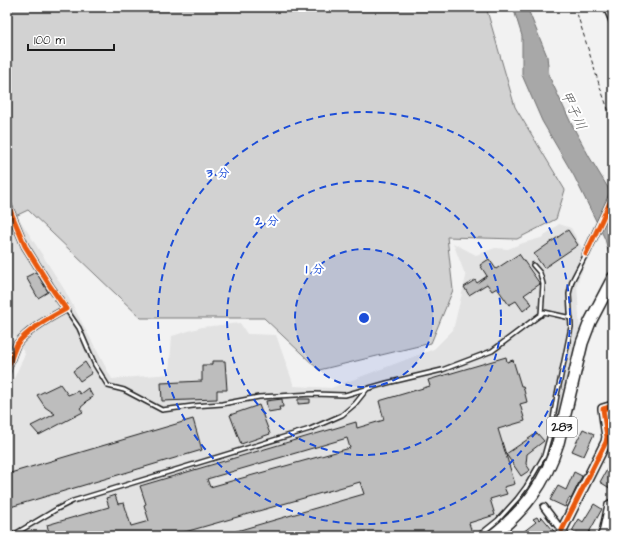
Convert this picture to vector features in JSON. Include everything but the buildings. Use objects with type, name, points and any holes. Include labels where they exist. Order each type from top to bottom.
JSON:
[{"type":"highway","name":"283","points":[[501,536],[530,509],[553,473],[565,440],[589,340],[613,278]]},
{"type":"highway","name":"283","points":[[492,536],[523,507],[540,485],[554,458],[582,343],[590,322],[613,291]]},
{"type":"street","points":[[586,254],[613,196]]},
{"type":"street","points":[[7,203],[25,246],[66,309],[49,318],[24,335],[17,345],[7,371]]},
{"type":"street","points":[[544,507],[564,533],[606,442],[607,437],[603,409],[613,406]]},
{"type":"street","points":[[602,536],[610,505]]},
{"type":"lane","points":[[606,7],[613,26]]},
{"type":"lane","points":[[478,536],[498,520],[517,499],[526,487],[544,456],[551,431],[571,327],[569,294],[572,281],[586,254]]},
{"type":"lane","points":[[533,265],[540,273],[543,284],[540,315]]},
{"type":"lane","points":[[66,309],[79,328],[94,365],[108,386],[124,390],[162,410],[222,404],[259,397],[314,394],[345,395],[442,370],[492,351],[544,312],[571,318]]},
{"type":"lane","points":[[9,536],[73,501],[310,429],[342,415],[355,404],[368,388]]},
{"type":"path","points":[[575,7],[596,76],[613,123]]},
{"type":"shaded area","points":[[7,7],[486,7],[515,107],[565,190],[556,219],[517,239],[447,237],[453,290],[431,343],[319,370],[264,318],[141,318],[28,210],[7,220]]},
{"type":"shaded area","points":[[513,7],[527,7],[547,56],[549,76],[571,123],[613,196],[613,270],[605,239],[574,176],[542,121],[522,75],[522,36]]},
{"type":"shaded area","points":[[20,220],[64,289],[112,379],[169,374],[172,336],[202,327],[240,323],[247,334],[276,335],[294,386],[331,388],[434,349],[453,330],[466,277],[453,243],[476,255],[495,248],[508,249],[541,238],[559,224],[571,228],[583,250],[589,254],[577,284],[580,332],[573,353],[555,433],[546,460],[531,487],[504,518],[482,536],[7,536],[7,394],[25,354],[7,325],[7,227]]},
{"type":"cycle path","points":[[586,254],[613,196]]},
{"type":"cycle path","points":[[7,203],[25,246],[66,309],[40,324],[21,339],[17,344],[7,371]]},
{"type":"cycle path","points":[[562,530],[606,442],[607,437],[603,409],[613,406]]},
{"type":"water label","name":"甲子川","points":[[574,110]]}]
